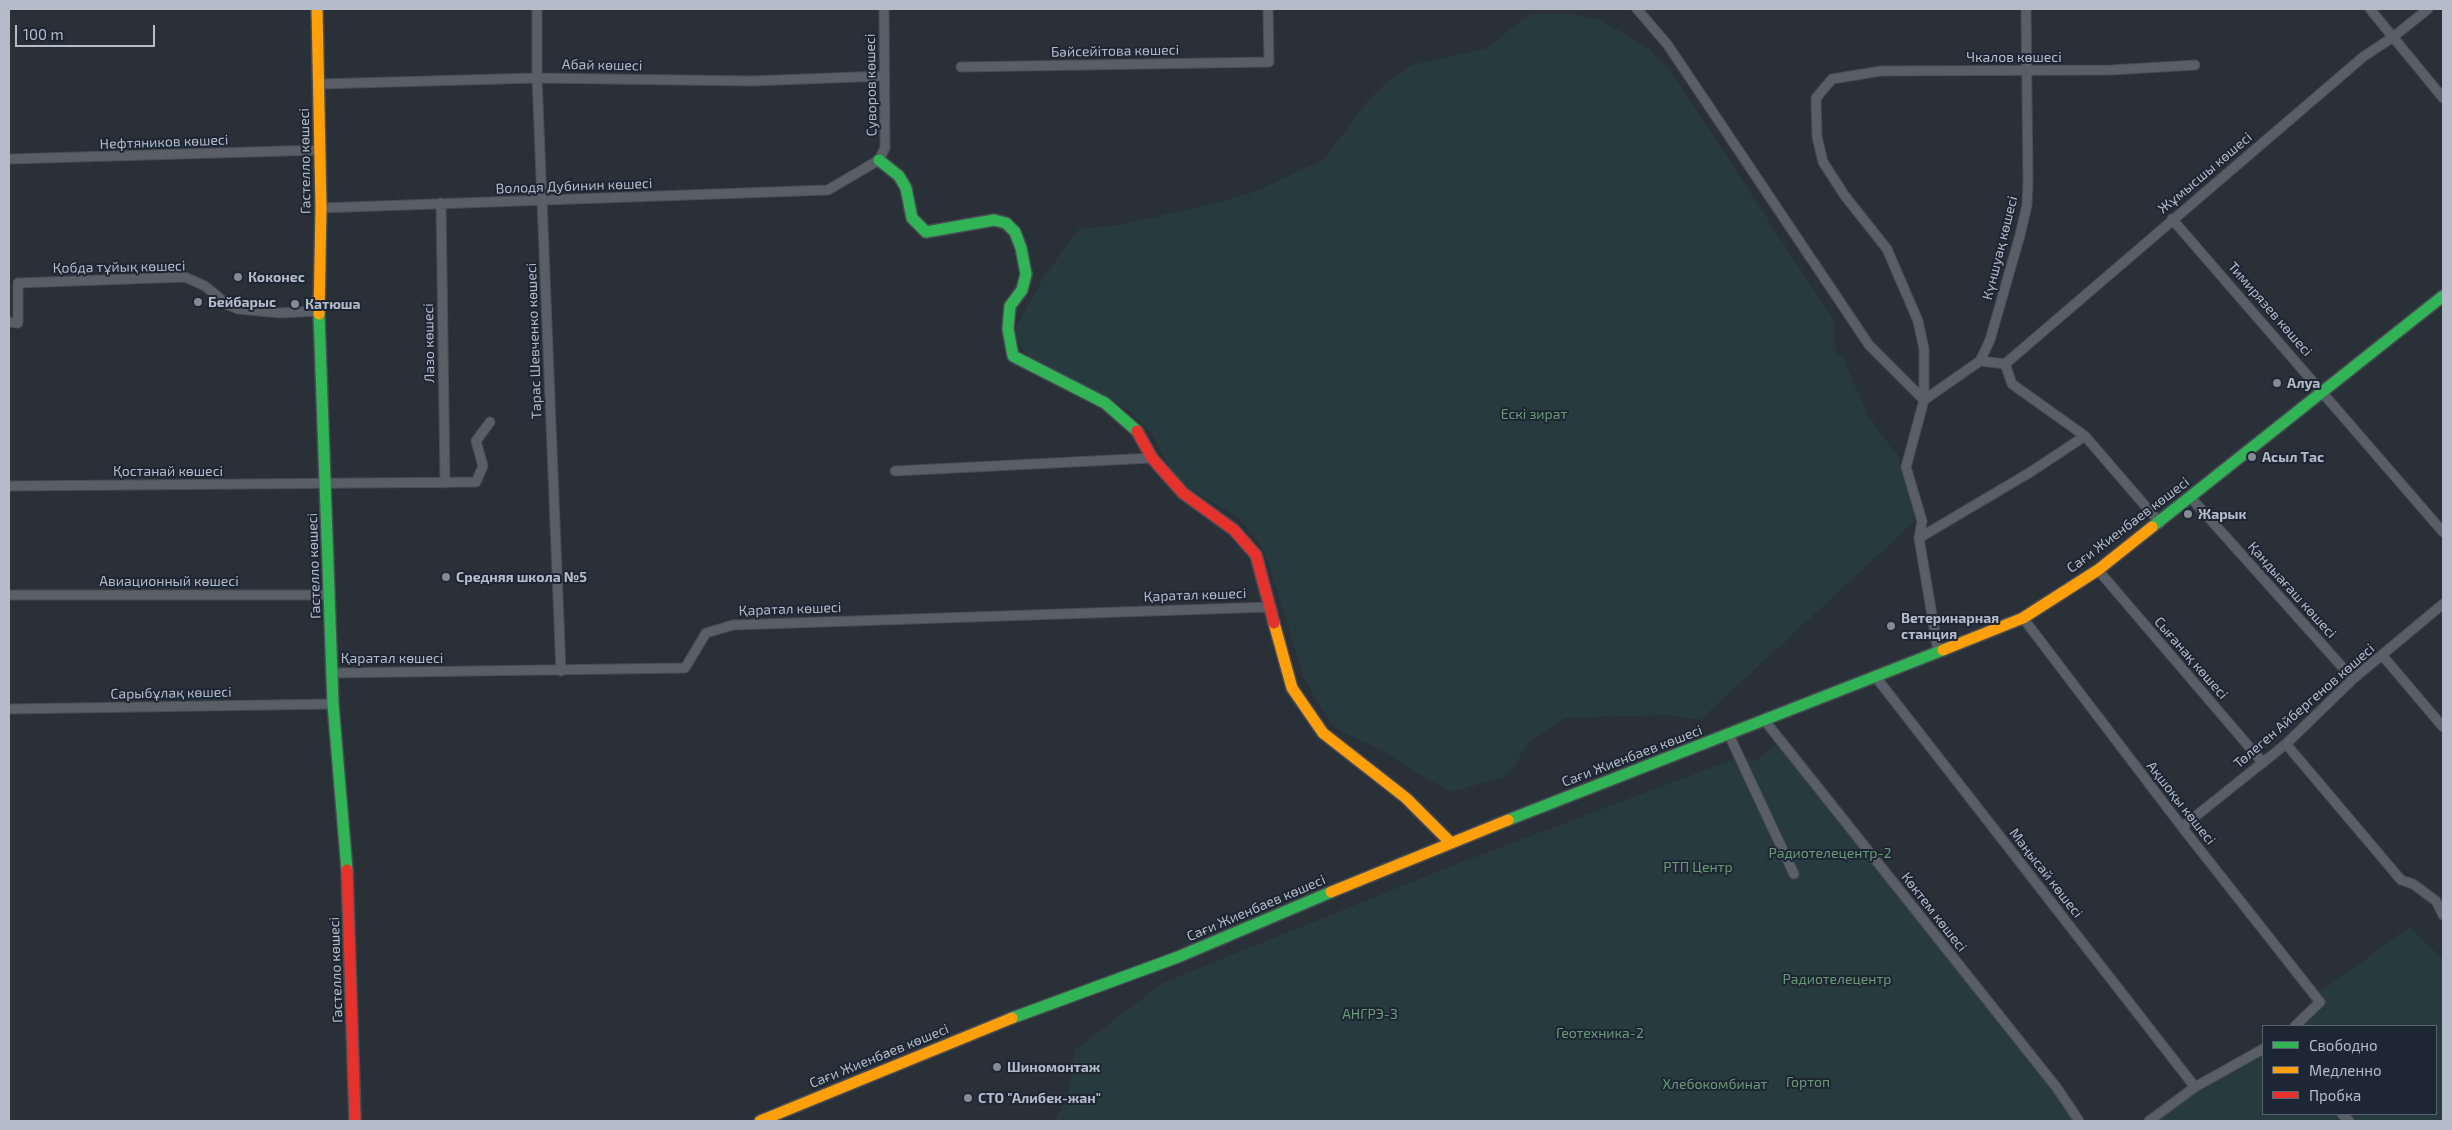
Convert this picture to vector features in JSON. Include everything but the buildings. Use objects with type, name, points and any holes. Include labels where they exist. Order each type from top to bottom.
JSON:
[{"type":"street","name":"Гастелло көшесі","points":[[317,9],[321,208],[319,311],[332,673],[348,879],[355,1121]]},
{"type":"street","name":"Тарас Шевченко көшесі","points":[[537,9],[537,78],[561,671]]},
{"type":"street","name":"Суворов көшесі","points":[[878,160],[885,148],[884,9]]},
{"type":"street","name":"Бәйсейітова көшесі","points":[[961,67],[1269,62],[1268,9]]},
{"type":"street","points":[[1637,9],[1667,44],[1868,345],[1924,400]]},
{"type":"street","name":"Күншуақ көшесі","points":[[1980,361],[1990,340],[2026,205],[2026,9]]},
{"type":"street","points":[[2370,9],[2443,98]]},
{"type":"street","name":"Жұмысшы көшесі","points":[[2005,364],[2363,57],[2393,37],[2428,9]]},
{"type":"street","name":"Чкалов көшесі","points":[[1924,400],[1924,349],[1918,321],[1887,249],[1845,196],[1823,162],[1817,136],[1816,98],[1832,78],[1881,71],[2112,70],[2195,65]]},
{"type":"street","name":"Абай көшесі","points":[[319,84],[537,78],[752,81],[884,76]]},
{"type":"street","name":"Нефтяников көшесі","points":[[9,159],[320,150]]},
{"type":"street","name":"Володя Дубинин көшесі","points":[[321,208],[828,190],[878,160]]},
{"type":"street","name":"Қаратал көшесі","points":[[878,160],[899,176],[906,188],[912,218],[926,232],[994,220],[1006,223],[1015,232],[1021,248],[1026,274],[1022,290],[1010,306],[1008,329],[1013,356],[1105,403],[1134,426],[1152,458],[1183,493],[1234,530],[1256,555],[1292,688],[1323,733],[1406,798],[1450,842]]},
{"type":"street","name":"Лазо көшесі","points":[[440,203],[445,483]]},
{"type":"street","name":"Тимирязев көшесі","points":[[2172,219],[2323,391],[2443,532]]},
{"type":"street","name":"Қобда тұйық көшесі","points":[[9,322],[18,322],[18,283],[185,278],[205,286],[228,305],[238,310],[280,314],[319,311]]},
{"type":"street","name":"Сағи Жиенбаев көшесі","points":[[760,1121],[1017,1016],[1178,957],[1450,842],[1765,721],[2023,618],[2098,570],[2160,523],[2443,296]]},
{"type":"street","points":[[1938,651],[1920,538],[1922,521],[1906,467],[1924,400],[1980,361],[2005,364],[2012,384],[2085,436],[2160,523]]},
{"type":"street","points":[[326,485],[476,482],[483,466],[476,441],[490,422]]},
{"type":"street","points":[[1920,538],[2029,473],[2085,436]]},
{"type":"street","points":[[895,471],[1152,458]]},
{"type":"street","name":"Қостанай көшесі","points":[[9,486],[326,485]]},
{"type":"street","name":"Қандыағаш көшесі","points":[[2191,498],[2353,679]]},
{"type":"street","name":"Сығанақ көшесі","points":[[2098,570],[2262,763]]},
{"type":"street","name":"Авиационный көшесі","points":[[9,595],[329,595]]},
{"type":"street","name":"Төлеген Айбергенов көшесі","points":[[2182,827],[2286,744],[2353,679],[2443,604]]},
{"type":"street","name":"Қаратал көшесі","points":[[332,673],[685,668],[706,633],[733,625],[1270,607]]},
{"type":"street","name":"Ақшоқы көшесі","points":[[2023,618],[2182,827],[2320,1002],[2296,1025]]},
{"type":"street","points":[[2382,655],[2443,727]]},
{"type":"street","name":"Маңысай көшесі","points":[[1875,676],[2195,1087]]},
{"type":"street","name":"Сарыбұлақ көшесі","points":[[9,709],[334,704]]},
{"type":"street","name":"Көктем көшесі","points":[[1765,721],[2057,1088],[2079,1121]]},
{"type":"street","points":[[1728,735],[1794,874]]},
{"type":"street","points":[[2286,744],[2401,880],[2414,884],[2436,900],[2443,916]]},
{"type":"street","points":[[2149,1121],[2195,1087],[2262,1050]]},
{"type":"green space","name":"Ескі зират","points":[[1530,14],[1573,14],[1597,19],[1649,49],[1672,73],[1834,321],[1834,344],[1838,354],[1844,359],[1868,416],[1898,457],[1916,520],[1700,720],[1666,715],[1565,718],[1530,741],[1509,773],[1501,778],[1451,792],[1381,750],[1339,730],[1331,723],[1304,679],[1266,555],[1254,536],[1238,518],[1189,488],[1173,474],[1152,434],[1128,410],[1098,392],[1030,360],[1017,339],[1016,327],[1039,285],[1066,245],[1080,229],[1119,225],[1213,204],[1257,191],[1324,159],[1365,105],[1388,82],[1411,65],[1485,49]]},
{"type":"green space","points":[[1787,738],[2077,1106],[2083,1121],[1053,1121],[1067,1100],[1075,1050],[1162,983],[1464,861],[1742,756],[1753,762]]},
{"type":"green space","points":[[2410,927],[2443,959],[2443,1121],[2149,1121],[2262,1050],[2262,1115],[2437,1115],[2437,1025],[2293,1025],[2317,994]]},
{"type":"traffic: fast","points":[[879,160],[899,176],[906,188],[912,218],[926,232],[994,220],[1006,223],[1015,232],[1021,248],[1026,274],[1022,290],[1010,306],[1008,329],[1013,356],[1105,403],[1137,431]]},
{"type":"traffic: fast","points":[[2152,527],[2443,296]]},
{"type":"traffic: fast","points":[[319,314],[333,704],[347,870]]},
{"type":"traffic: fast","points":[[1508,820],[1943,650]]},
{"type":"traffic: fast","points":[[1012,1018],[1178,957],[1331,892]]},
{"type":"traffic: slow","points":[[317,9],[321,208],[319,314]]},
{"type":"traffic: slow","points":[[1943,650],[2023,618],[2098,570],[2152,527]]},
{"type":"traffic: slow","points":[[1274,623],[1292,688],[1323,733],[1406,798],[1450,842]]},
{"type":"traffic: slow","points":[[1331,892],[1508,820]]},
{"type":"traffic: slow","points":[[760,1121],[1012,1018]]},
{"type":"traffic: jam","points":[[1137,431],[1152,458],[1183,493],[1234,530],[1256,555],[1274,623]]},
{"type":"traffic: jam","points":[[347,870],[355,1121]]},
{"type":"place","name":"Коконес","points":[[238,277]]},
{"type":"place","name":"Бейбарыс","points":[[198,302]]},
{"type":"place","name":"Катюша","points":[[295,304]]},
{"type":"place","name":"Алуа","points":[[2277,383]]},
{"type":"place","name":"Асыл Тас","points":[[2252,457]]},
{"type":"place","name":"Жарык","points":[[2188,514]]},
{"type":"place","name":"Средняя школа №5","points":[[446,577]]},
{"type":"place","name":"Ветеринарная станция","points":[[1891,626]]},
{"type":"place","name":"Шиномонтаж","points":[[997,1067]]},
{"type":"place","name":"СТО \"Алибек-жан\"","points":[[968,1098]]},
{"type":"park label","name":"Радиотелецентр-2","points":[[1830,853]]},
{"type":"park label","name":"РТП Центр","points":[[1698,867]]},
{"type":"park label","name":"Радиотелецентр","points":[[1837,979]]},
{"type":"park label","name":"АНГРЭ-3","points":[[1370,1014]]},
{"type":"park label","name":"Геотехника-2","points":[[1600,1033]]},
{"type":"park label","name":"Гортоп","points":[[1808,1082]]},
{"type":"park label","name":"Хлебокомбинат","points":[[1715,1084]]}]
